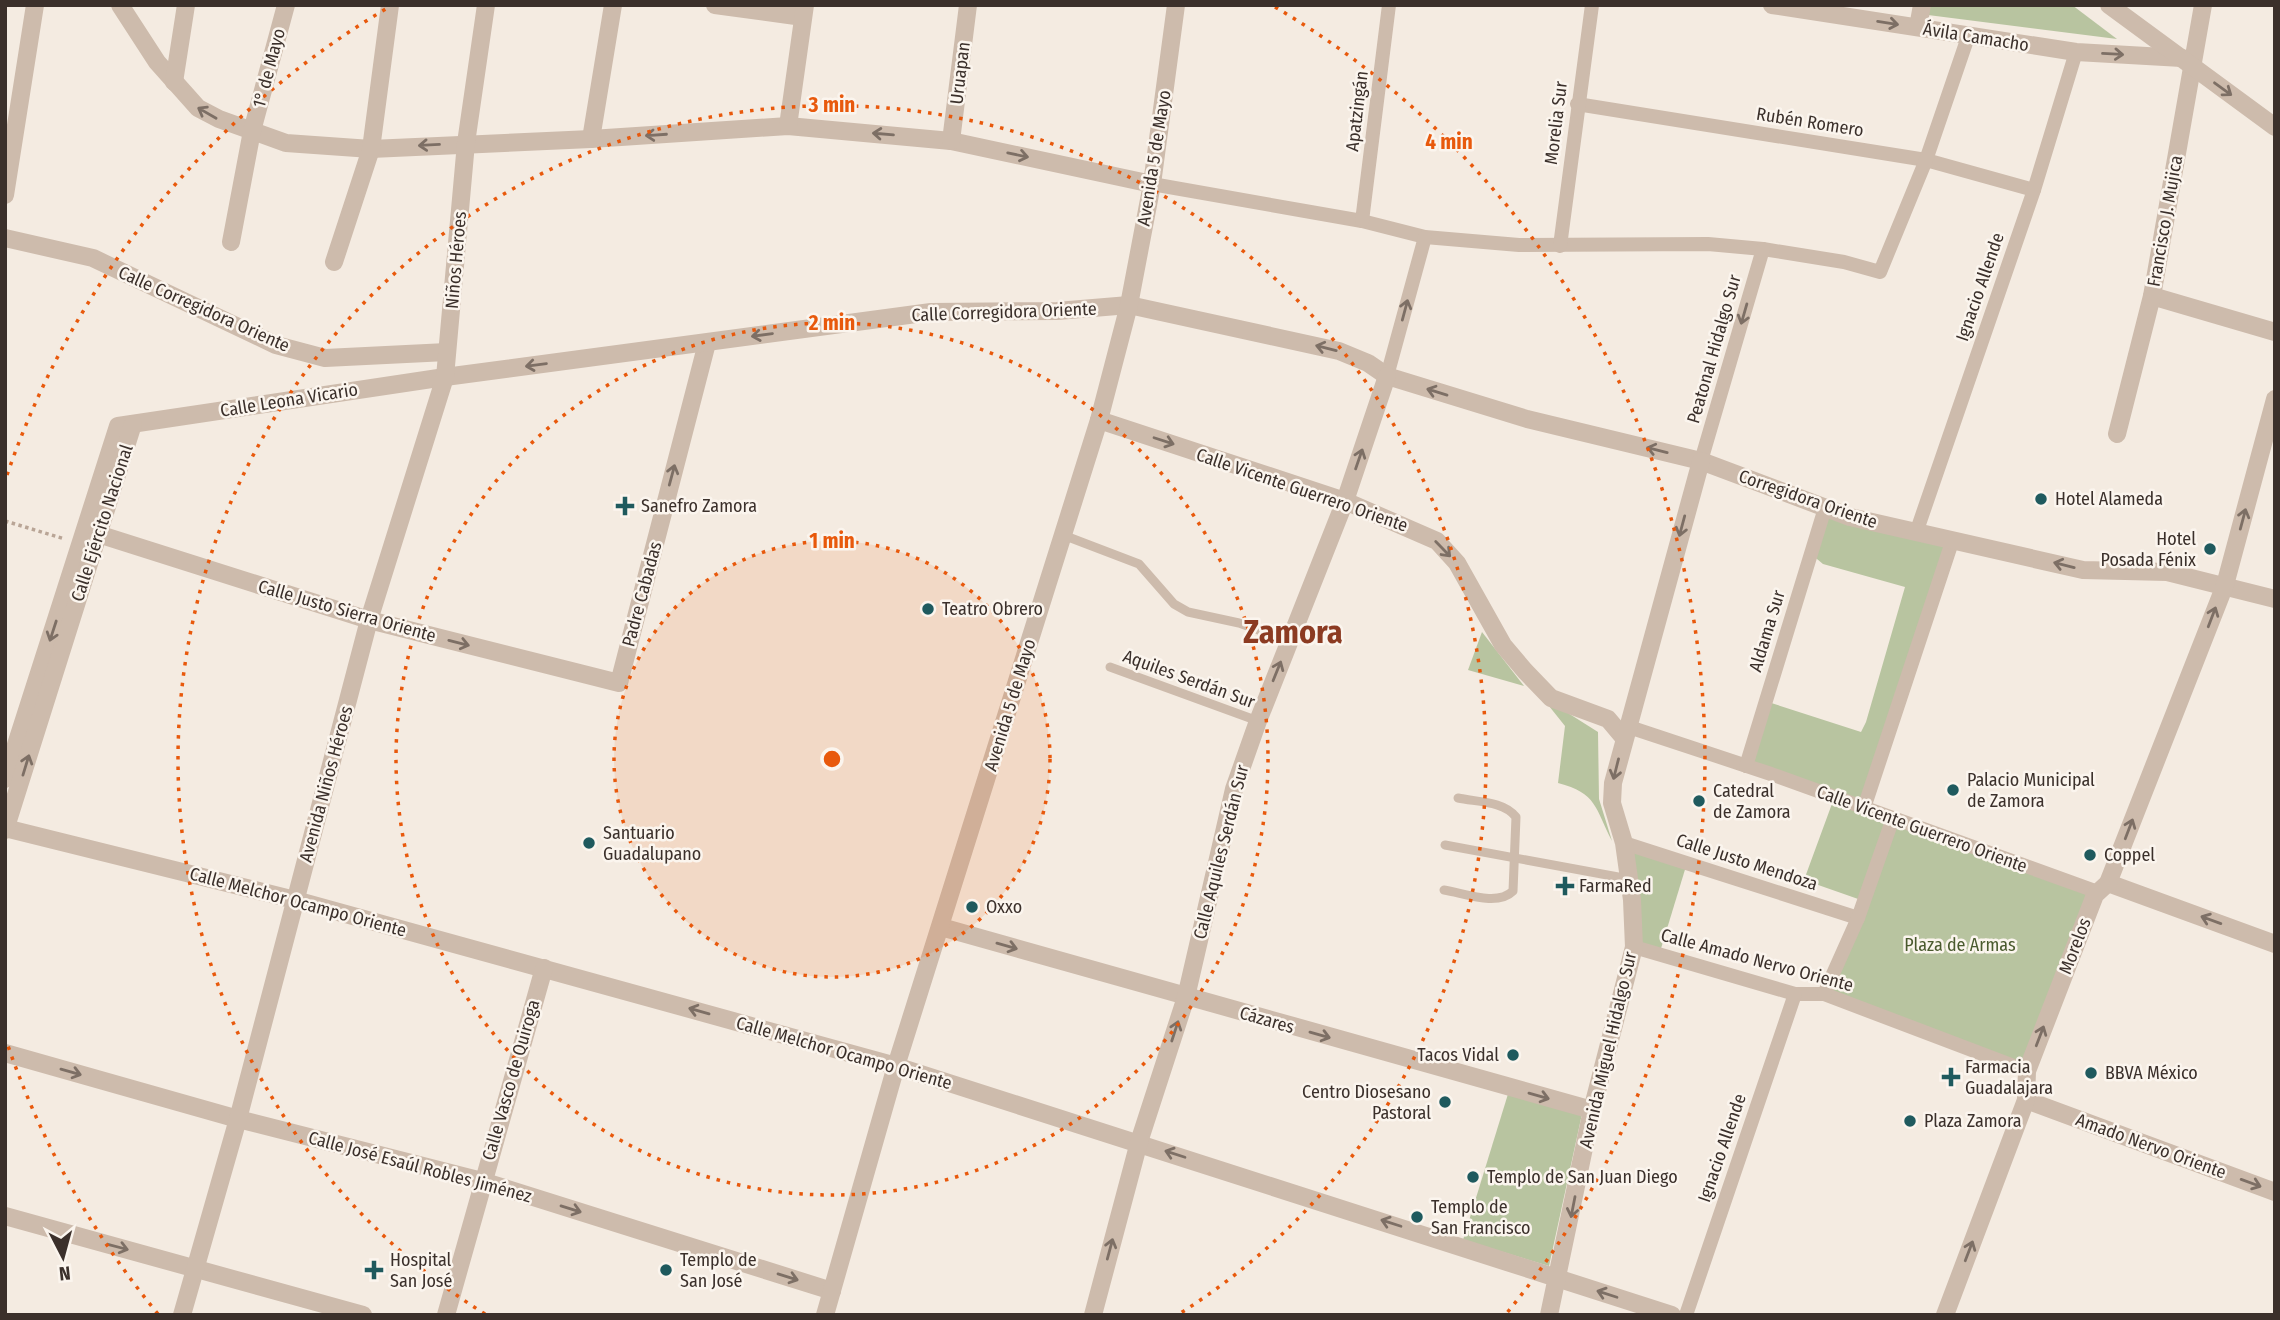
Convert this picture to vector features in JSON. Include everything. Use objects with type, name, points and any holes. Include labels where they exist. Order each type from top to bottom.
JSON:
[{"type":"street","points":[[5,195],[35,5]]},
{"type":"street","points":[[120,5],[174,82],[198,108],[219,120],[286,142],[371,149],[591,139],[788,126],[951,141],[1152,184],[1362,221],[1425,236],[1560,246],[1657,244],[1763,248],[1844,262],[1880,272],[1926,160],[1968,37]]},
{"type":"street","points":[[174,82],[186,5]]},
{"type":"street","name":"1° de Mayo","points":[[231,242],[252,131],[286,5]]},
{"type":"street","points":[[334,262],[371,149],[390,5]]},
{"type":"street","name":"Niños Héroes","points":[[445,377],[466,143],[486,5]]},
{"type":"street","points":[[591,139],[613,5]]},
{"type":"street","points":[[715,5],[804,11],[788,126]]},
{"type":"street","name":"Uruapan","points":[[951,141],[968,5]]},
{"type":"street","name":"Avenida 5 de Mayo","points":[[825,1315],[896,1066],[942,927],[1099,420],[1129,306],[1152,184],[1176,5]]},
{"type":"street","name":"Apatzingán","points":[[1362,221],[1390,5]]},
{"type":"street","name":"Morelia Sur","points":[[1560,246],[1592,5]]},
{"type":"street","name":"Ávila Camacho","points":[[1772,5],[2076,52],[2187,62]]},
{"type":"street","points":[[1918,27],[1922,5]]},
{"type":"street","points":[[2109,5],[2275,127]]},
{"type":"street","name":"Francisco J. Mujica","points":[[2117,434],[2152,296],[2187,62],[2203,5]]},
{"type":"street","name":"Ignacio Allende","points":[[1916,533],[2034,190],[2076,52]]},
{"type":"street","name":"Rubén Romero","points":[[1577,104],[1926,160],[2034,190]]},
{"type":"street","name":"Calle Aquiles Serdán Sur","points":[[1093,1315],[1139,1142],[1186,997],[1234,789],[1345,501],[1387,376],[1425,236]]},
{"type":"street","name":"Calle Corregidora Oriente","points":[[5,238],[93,258],[276,345],[325,358],[447,352]]},
{"type":"street","name":"Peatonal Hidalgo Sur","points":[[1701,461],[1763,248]]},
{"type":"street","points":[[2152,296],[2275,332]]},
{"type":"street","name":"Calle Corregidora Oriente","points":[[445,377],[931,312],[1057,311],[1129,306],[1339,351],[1368,363],[1387,376]]},
{"type":"street","name":"Padre Cabadas","points":[[618,683],[707,343]]},
{"type":"street","name":"Corregidora Oriente","points":[[1387,376],[1527,419],[1701,461],[1850,517],[2083,570],[2167,572],[2275,599]]},
{"type":"street","name":"Calle Leona Vicario","points":[[133,424],[445,377]]},
{"type":"street","name":"Avenida Niños Héroes","points":[[182,1315],[238,1119],[369,620],[445,377]]},
{"type":"street","name":"Morelos","points":[[1945,1315],[2026,1100],[2026,1071],[2225,585],[2275,399]]},
{"type":"street","name":"Calle Vicente Guerrero Oriente","points":[[1099,420],[1345,501],[1437,541],[1457,563],[1503,645],[1551,698],[1608,719],[1625,732],[1746,766],[1893,818],[2275,944]]},
{"type":"street","name":"Calle Ejército Nacional","points":[[5,779],[118,426],[133,424],[5,828]]},
{"type":"street","name":"Avenida Miguel Hidalgo Sur","points":[[1549,1315],[1559,1279],[1592,1110],[1634,947],[1629,879],[1624,844],[1612,803],[1613,783],[1701,461]]},
{"type":"street","name":"Aldama Sur","points":[[1746,766],[1825,508]]},
{"type":"street","points":[[80,544],[98,534]]},
{"type":"street","name":"Calle Justo Sierra Oriente","points":[[98,534],[369,620],[618,683]]},
{"type":"street","points":[[1864,808],[1952,542]]},
{"type":"street","points":[[1824,994],[1858,918],[1893,818]]},
{"type":"street","name":"Calle Melchor Ocampo Oriente","points":[[5,828],[295,900],[896,1066],[1672,1315]]},
{"type":"street","name":"Calle Justo Mendoza","points":[[1624,844],[1858,918]]},
{"type":"street","name":"Cázares","points":[[942,927],[1592,1110]]},
{"type":"street","name":"Calle Amado Nervo Oriente","points":[[1634,947],[1795,994],[1824,994],[2026,1071]]},
{"type":"street","name":"Calle Vasco de Quiroga","points":[[446,1315],[544,968]]},
{"type":"street","name":"Ignacio Allende","points":[[1686,1315],[1795,994]]},
{"type":"street","name":"Calle José Esaúl Robles Jiménez","points":[[5,1053],[238,1119],[482,1181],[832,1291]]},
{"type":"street","name":"Amado Nervo Oriente","points":[[2026,1100],[2275,1192]]},
{"type":"street","points":[[5,1216],[363,1315]]},
{"type":"lane","points":[[1063,535],[1139,564],[1174,604],[1188,612],[1239,623],[1289,641]]},
{"type":"lane","name":"Aquiles Serdán Sur","points":[[1110,667],[1258,721]]},
{"type":"lane","points":[[1444,890],[1506,898],[1513,891],[1516,817],[1510,810],[1458,798]]},
{"type":"lane","points":[[1446,845],[1629,879]]},
{"type":"path","points":[[5,521],[80,544]]},
{"type":"green space","points":[[1930,5],[2072,5],[2117,39],[1928,15]]},
{"type":"green space","points":[[1825,508],[1950,549],[1866,803],[1748,760],[1765,701],[1861,732],[1866,722],[1905,587],[1823,564],[1811,554]]},
{"type":"green space","points":[[1482,632],[1524,686],[1468,670]]},
{"type":"green space","points":[[1541,696],[1598,732],[1599,799],[1612,841],[1588,797],[1558,783],[1565,726]]},
{"type":"green space","name":"Plaza de Armas","points":[[1833,801],[1893,818],[2095,895],[2027,1071],[1824,994],[1861,900],[1804,880]]},
{"type":"green space","points":[[1624,844],[1687,863],[1659,955],[1634,947]]},
{"type":"green space","points":[[1508,1094],[1582,1114],[1549,1266],[1463,1240]]},
{"type":"place","name":"Hotel Alameda","points":[[2041,499]]},
{"type":"place","name":"Sanefro Zamora","points":[[625,506]]},
{"type":"place","name":"Hotel Posada Fénix","points":[[2210,549]]},
{"type":"place","name":"Teatro Obrero","points":[[928,609]]},
{"type":"place","name":"Palacio Municipal de Zamora","points":[[1953,790]]},
{"type":"place","name":"Catedral de Zamora","points":[[1699,801]]},
{"type":"place","name":"Santuario Guadalupano","points":[[589,843]]},
{"type":"place","name":"Coppel","points":[[2090,855]]},
{"type":"place","name":"FarmaRed","points":[[1565,886]]},
{"type":"place","name":"Oxxo","points":[[972,907]]},
{"type":"place","name":"Tacos Vidal","points":[[1513,1055]]},
{"type":"place","name":"BBVA México","points":[[2091,1073]]},
{"type":"place","name":"Farmacia Guadalajara","points":[[1951,1077]]},
{"type":"place","name":"Centro Diosesano Pastoral","points":[[1445,1102]]},
{"type":"place","name":"Plaza Zamora","points":[[1910,1121]]},
{"type":"place","name":"Templo de San Juan Diego","points":[[1473,1177]]},
{"type":"place","name":"Templo de San Francisco","points":[[1417,1217]]},
{"type":"place","name":"Hospital San José","points":[[374,1270]]},
{"type":"place","name":"Templo de San José","points":[[666,1270]]},
{"type":"district","name":"Zamora","points":[[1293,632]]}]
